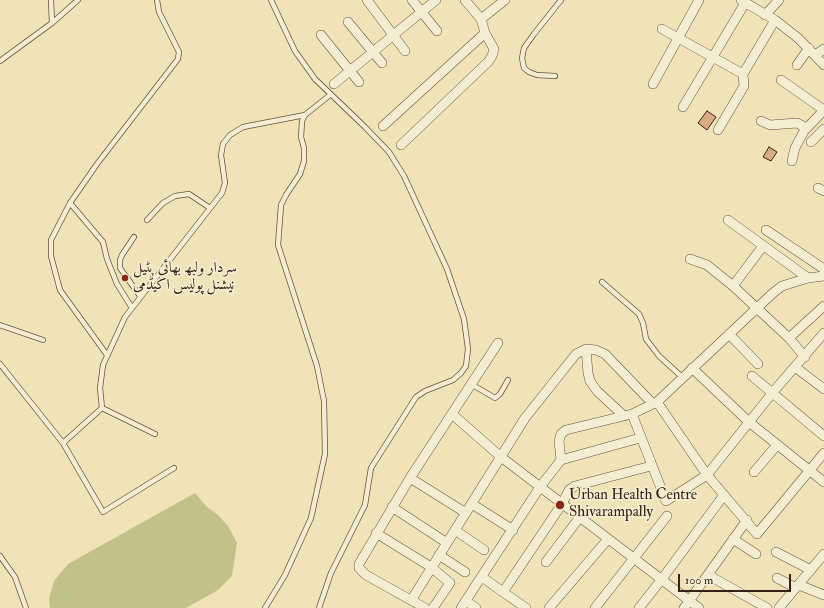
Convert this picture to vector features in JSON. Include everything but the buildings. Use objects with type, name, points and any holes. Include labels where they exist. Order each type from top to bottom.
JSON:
[{"type":"street","points":[[367,0],[394,34],[405,51]]},
{"type":"street","points":[[412,0],[437,31]]},
{"type":"street","points":[[334,84],[436,0]]},
{"type":"street","points":[[401,144],[488,62],[494,49],[485,33],[481,19],[465,0]]},
{"type":"street","points":[[481,19],[505,0]]},
{"type":"street","points":[[653,84],[699,0]]},
{"type":"street","points":[[765,15],[779,0]]},
{"type":"street","points":[[683,107],[742,1],[775,20],[798,38],[824,65]]},
{"type":"street","points":[[718,130],[744,86],[743,74],[775,20]]},
{"type":"street","points":[[348,22],[382,63]]},
{"type":"street","points":[[662,29],[743,74]]},
{"type":"street","points":[[383,126],[485,33]]},
{"type":"street","points":[[321,35],[358,82]]},
{"type":"street","points":[[796,65],[812,52],[824,49]]},
{"type":"street","points":[[781,80],[824,110],[807,128],[795,148],[792,161]]},
{"type":"street","points":[[762,121],[770,125],[797,123],[807,128]]},
{"type":"street","points":[[811,142],[824,129]]},
{"type":"street","points":[[728,220],[808,278]]},
{"type":"street","points":[[766,230],[824,269]]},
{"type":"street","points":[[733,286],[763,246]]},
{"type":"street","points":[[690,260],[707,265],[733,286],[789,338],[805,357]]},
{"type":"street","points":[[561,460],[559,441],[562,434],[566,430],[628,415],[655,403],[782,286],[808,278],[824,276]]},
{"type":"street","points":[[789,338],[824,306]]},
{"type":"street","points":[[586,349],[590,382],[597,391],[628,415],[640,438],[666,501],[707,475],[773,392],[805,357],[824,333]]},
{"type":"street","points":[[729,334],[758,364]]},
{"type":"street","points":[[426,608],[366,575],[360,568],[360,559],[470,384],[498,343]]},
{"type":"street","points":[[412,600],[431,567],[526,418],[576,354],[586,349],[596,350],[605,354],[655,403],[707,475],[747,520],[757,534],[824,453]]},
{"type":"street","points":[[795,367],[824,389]]},
{"type":"street","points":[[692,368],[749,422],[824,482]]},
{"type":"street","points":[[752,376],[824,436]]},
{"type":"street","points":[[452,414],[501,457],[662,580],[686,605],[699,608]]},
{"type":"street","points":[[476,608],[463,604],[540,487],[561,460],[640,438]]},
{"type":"street","points":[[754,472],[777,445]]},
{"type":"street","points":[[503,592],[562,504],[569,490],[575,486],[651,466]]},
{"type":"street","points":[[410,478],[466,513]]},
{"type":"street","points":[[639,608],[662,580],[724,495]]},
{"type":"street","points":[[472,504],[513,530]]},
{"type":"street","points":[[392,508],[447,543]]},
{"type":"street","points":[[595,608],[635,559],[667,516]]},
{"type":"street","points":[[546,562],[580,517]]},
{"type":"street","points":[[686,605],[747,520]]},
{"type":"street","points":[[455,530],[484,550]]},
{"type":"street","points":[[376,533],[431,567],[450,583],[433,608]]},
{"type":"street","points":[[549,608],[608,539]]},
{"type":"street","points":[[734,539],[756,554]]},
{"type":"street","points":[[776,552],[817,567]]},
{"type":"street","points":[[783,607],[797,586],[817,567],[824,554]]},
{"type":"street","points":[[439,555],[465,572]]},
{"type":"street","points":[[708,575],[768,608]]},
{"type":"street","points":[[482,577],[526,608]]},
{"type":"street","points":[[777,578],[824,595]]},
{"type":"lane","points":[[51,0],[52,24]]},
{"type":"lane","points":[[0,61],[52,24],[78,0]]},
{"type":"lane","points":[[107,355],[60,290],[51,256],[50,240],[70,203],[97,164],[178,59],[179,52],[159,12],[156,0]]},
{"type":"lane","points":[[271,0],[295,51],[315,79],[384,147],[404,176],[447,269],[464,319],[468,356],[466,366],[453,380],[425,391],[416,397],[371,468],[365,504],[331,573],[319,608]]},
{"type":"lane","points":[[555,76],[538,76],[529,72],[524,68],[522,58],[524,48],[561,0]]},
{"type":"lane","points":[[265,608],[285,575],[311,518],[325,454],[324,401],[318,366],[278,245],[281,205],[300,174],[304,161],[304,148],[300,131],[302,121],[305,115],[330,95]]},
{"type":"lane","points":[[102,408],[100,388],[103,365],[125,317],[222,193],[225,183],[221,155],[223,144],[230,135],[244,127],[305,115]]},
{"type":"lane","points":[[147,220],[163,203],[175,196],[189,194],[210,208]]},
{"type":"lane","points":[[70,203],[103,242],[106,258],[117,284],[132,308]]},
{"type":"lane","points":[[134,237],[122,255],[120,260],[120,268],[140,296]]},
{"type":"lane","points":[[602,282],[639,314],[643,323],[646,339],[659,356],[682,377]]},
{"type":"lane","points":[[0,324],[44,340]]},
{"type":"lane","points":[[0,364],[63,443],[103,512],[174,468]]},
{"type":"lane","points":[[470,384],[495,398],[500,394],[508,380]]},
{"type":"lane","points":[[102,408],[155,434]]},
{"type":"lane","points":[[63,443],[102,408]]},
{"type":"lane","points":[[0,556],[16,577],[26,608]]},
{"type":"green space","points":[[195,493],[207,507],[218,515],[228,526],[237,543],[232,576],[218,590],[186,608],[50,608],[49,599],[54,581],[68,564]]},
{"type":"place","name":"سردار ولبھ بھائی پٹیل نیشنل پولیس اکیڈمی","points":[[125,278]]},
{"type":"place","name":"Urban Health Centre Shivarampally","points":[[560,505]]}]
